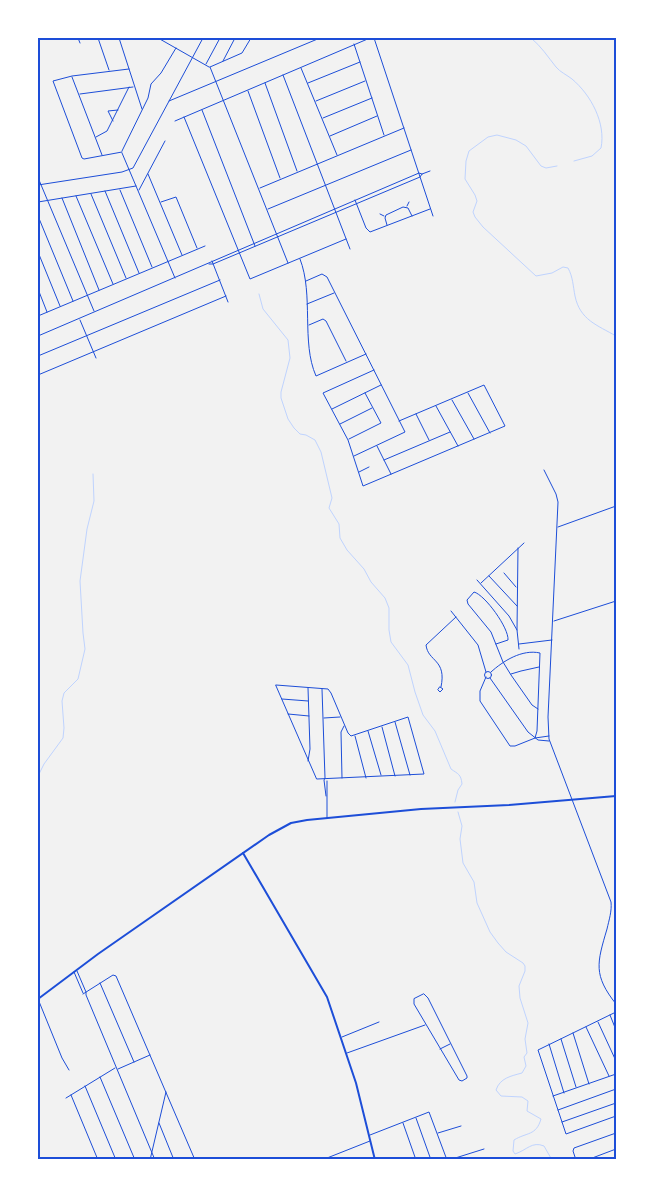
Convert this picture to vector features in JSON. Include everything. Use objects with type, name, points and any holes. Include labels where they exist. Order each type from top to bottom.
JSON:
[{"type":"main road","points":[[38,999],[243,853],[291,823],[421,809],[509,805],[616,796]]},
{"type":"main road","points":[[243,853],[324,989],[360,1096],[375,1160]]},
{"type":"street","points":[[78,38],[80,43]]},
{"type":"street","points":[[98,38],[109,71]]},
{"type":"street","points":[[119,38],[142,109]]},
{"type":"street","points":[[158,38],[210,67],[242,53],[251,38]]},
{"type":"street","points":[[38,185],[130,170],[134,166],[203,38]]},
{"type":"street","points":[[205,65],[220,38]]},
{"type":"street","points":[[222,62],[235,38]]},
{"type":"street","points":[[169,101],[320,38]]},
{"type":"street","points":[[175,121],[370,38]]},
{"type":"street","points":[[374,38],[433,216]]},
{"type":"street","points":[[354,44],[385,136]]},
{"type":"street","points":[[176,48],[161,73],[151,84],[142,109],[122,152],[176,278]]},
{"type":"street","points":[[308,84],[360,62]]},
{"type":"street","points":[[210,67],[288,263]]},
{"type":"street","points":[[301,67],[337,156]]},
{"type":"street","points":[[122,152],[82,158],[53,81],[72,76],[129,69]]},
{"type":"street","points":[[283,75],[350,250]]},
{"type":"street","points":[[72,76],[102,156]]},
{"type":"street","points":[[315,102],[366,81]]},
{"type":"street","points":[[265,82],[298,172]]},
{"type":"street","points":[[79,94],[134,86]]},
{"type":"street","points":[[96,138],[106,133],[129,87]]},
{"type":"street","points":[[248,90],[280,179]]},
{"type":"street","points":[[322,119],[372,98]]},
{"type":"street","points":[[104,109],[108,111],[118,110]]},
{"type":"street","points":[[202,110],[255,246]]},
{"type":"street","points":[[108,111],[113,121]]},
{"type":"street","points":[[330,136],[378,116]]},
{"type":"street","points":[[184,117],[250,278],[346,239]]},
{"type":"street","points":[[259,188],[404,128]]},
{"type":"street","points":[[139,191],[166,141]]},
{"type":"street","points":[[267,209],[412,150]]},
{"type":"street","points":[[208,264],[213,264],[239,254],[420,177],[422,174],[430,171]]},
{"type":"street","points":[[38,336],[354,200],[419,173],[422,174]]},
{"type":"street","points":[[148,174],[182,255]]},
{"type":"street","points":[[40,180],[94,312]]},
{"type":"street","points":[[38,202],[137,186]]},
{"type":"street","points":[[384,188],[385,192]]},
{"type":"street","points":[[120,189],[153,268]]},
{"type":"street","points":[[105,191],[140,273]]},
{"type":"street","points":[[91,193],[127,279]]},
{"type":"street","points":[[76,196],[113,284]]},
{"type":"street","points":[[160,202],[176,197],[197,249]]},
{"type":"street","points":[[62,198],[100,290]]},
{"type":"street","points":[[354,200],[368,232],[374,232],[431,209]]},
{"type":"street","points":[[407,207],[409,202]]},
{"type":"street","points":[[385,217],[403,207],[407,207]]},
{"type":"street","points":[[407,207],[412,216]]},
{"type":"street","points":[[380,214],[385,217],[388,226]]},
{"type":"street","points":[[38,216],[74,301]]},
{"type":"street","points":[[306,221],[307,225]]},
{"type":"street","points":[[38,316],[205,246]]},
{"type":"street","points":[[38,252],[61,307]]},
{"type":"street","points":[[300,258],[306,281],[310,359],[316,376],[366,354]]},
{"type":"street","points":[[212,260],[228,302]]},
{"type":"street","points":[[306,281],[324,274],[405,432],[354,456]]},
{"type":"street","points":[[38,356],[220,280]]},
{"type":"street","points":[[38,289],[47,312]]},
{"type":"street","points":[[307,304],[334,292]]},
{"type":"street","points":[[38,375],[226,296]]},
{"type":"street","points":[[79,319],[96,358]]},
{"type":"street","points":[[309,326],[322,320],[326,321],[347,362]]},
{"type":"street","points":[[374,370],[324,393],[348,440],[364,487],[503,428],[505,425],[484,385],[399,421]]},
{"type":"street","points":[[332,409],[381,385]]},
{"type":"street","points":[[467,392],[490,433]]},
{"type":"street","points":[[348,440],[381,423],[365,393]]},
{"type":"street","points":[[451,399],[474,439]]},
{"type":"street","points":[[436,405],[458,446]]},
{"type":"street","points":[[340,424],[373,408]]},
{"type":"street","points":[[416,414],[430,440]]},
{"type":"street","points":[[384,460],[450,432]]},
{"type":"street","points":[[377,445],[391,474]]},
{"type":"street","points":[[358,472],[369,467]]},
{"type":"street","points":[[544,470],[557,498],[549,736],[611,902],[611,911],[598,971],[607,992],[616,1004]]},
{"type":"street","points":[[557,527],[616,506]]},
{"type":"street","points":[[480,583],[524,543]]},
{"type":"street","points":[[518,548],[517,630],[519,649]]},
{"type":"street","points":[[504,573],[518,589]]},
{"type":"street","points":[[489,575],[517,607]]},
{"type":"street","points":[[477,580],[509,616],[517,630]]},
{"type":"street","points":[[496,644],[508,640],[506,630],[500,619],[480,595],[474,592],[468,598],[467,603],[491,632],[503,662],[532,705],[538,710]]},
{"type":"street","points":[[553,622],[616,601]]},
{"type":"street","points":[[451,611],[478,645],[486,672],[484,675],[486,677],[480,691],[480,702],[509,744],[515,746],[535,738],[549,736]]},
{"type":"street","points":[[441,687],[441,668],[427,650],[426,645],[456,617]]},
{"type":"street","points":[[519,644],[552,640]]},
{"type":"street","points":[[486,672],[491,672],[503,662],[520,655],[538,652],[540,667],[537,733],[535,738]]},
{"type":"street","points":[[511,674],[540,667]]},
{"type":"street","points":[[490,678],[491,672]]},
{"type":"street","points":[[486,677],[490,678],[524,728],[542,742],[550,742]]},
{"type":"street","points":[[276,685],[322,688],[330,691],[348,735],[355,735],[407,717],[410,719],[424,772],[422,774],[366,778],[316,779],[276,685]]},
{"type":"street","points":[[308,687],[310,716],[308,761]]},
{"type":"street","points":[[322,688],[328,818]]},
{"type":"street","points":[[281,699],[309,701]]},
{"type":"street","points":[[288,714],[310,716]]},
{"type":"street","points":[[323,718],[341,717]]},
{"type":"street","points":[[395,721],[410,775]]},
{"type":"street","points":[[342,779],[341,732],[344,725]]},
{"type":"street","points":[[381,726],[395,776]]},
{"type":"street","points":[[368,730],[381,777]]},
{"type":"street","points":[[355,735],[366,778]]},
{"type":"street","points":[[76,971],[155,1160]]},
{"type":"street","points":[[85,993],[115,975],[195,1160]]},
{"type":"street","points":[[100,983],[134,1062]]},
{"type":"street","points":[[424,994],[428,998],[467,1078],[462,1081],[459,1080],[426,1024],[413,1000],[424,994]]},
{"type":"street","points":[[38,999],[62,1058],[69,1070]]},
{"type":"street","points":[[616,1012],[538,1049],[566,1134],[616,1116]]},
{"type":"street","points":[[610,1015],[616,1030]]},
{"type":"street","points":[[598,1021],[616,1061]]},
{"type":"street","points":[[341,1037],[379,1022]]},
{"type":"street","points":[[347,1053],[426,1024]]},
{"type":"street","points":[[586,1026],[609,1077]]},
{"type":"street","points":[[572,1033],[588,1084]]},
{"type":"street","points":[[560,1038],[577,1088]]},
{"type":"street","points":[[549,1043],[564,1093]]},
{"type":"street","points":[[440,1049],[451,1044]]},
{"type":"street","points":[[66,1098],[117,1068],[150,1055]]},
{"type":"street","points":[[553,1097],[616,1074]]},
{"type":"street","points":[[100,1077],[135,1160]]},
{"type":"street","points":[[85,1086],[116,1160]]},
{"type":"street","points":[[557,1110],[616,1089]]},
{"type":"street","points":[[150,1160],[166,1092]]},
{"type":"street","points":[[71,1095],[98,1160]]},
{"type":"street","points":[[561,1122],[616,1103]]},
{"type":"street","points":[[370,1136],[430,1112],[448,1160],[484,1149]]},
{"type":"street","points":[[416,1117],[432,1160]]},
{"type":"street","points":[[159,1123],[174,1160]]},
{"type":"street","points":[[403,1123],[416,1160]]},
{"type":"street","points":[[437,1133],[461,1126]]},
{"type":"street","points":[[576,1160],[574,1148],[616,1133]]},
{"type":"street","points":[[322,1160],[371,1140]]},
{"type":"street","points":[[588,1160],[616,1149]]},
{"type":"waterway","points":[[531,38],[558,69],[579,86],[596,110],[601,129],[601,148],[592,156],[574,161]]},
{"type":"waterway","points":[[557,166],[546,168],[541,166],[526,146],[516,140],[497,135],[488,137],[469,151],[466,161],[465,179],[477,201],[473,212],[483,227],[536,276],[552,273],[563,267],[568,268],[577,304],[581,311],[590,321],[616,336]]},
{"type":"waterway","points":[[259,294],[263,309],[288,340],[290,358],[281,392],[281,398],[288,419],[300,434],[315,440],[321,452],[332,498],[329,508],[339,524],[340,538],[347,550],[364,569],[371,582],[385,598],[389,608],[391,642],[408,665],[423,715],[435,731],[451,769],[461,778],[462,784],[458,790],[455,802]]},
{"type":"waterway","points":[[38,776],[44,764],[63,738],[62,701],[64,693],[78,679],[85,649],[80,581],[87,529],[94,501],[93,474]]},
{"type":"waterway","points":[[458,812],[462,826],[460,839],[463,863],[474,882],[477,903],[490,932],[498,943],[506,952],[525,966],[519,986],[520,998],[528,1023],[525,1039],[527,1053],[524,1057],[526,1066],[522,1073],[503,1080],[496,1090],[501,1096],[522,1097],[528,1101],[527,1111],[541,1119],[534,1131],[514,1140],[513,1151],[515,1154],[533,1145],[540,1145],[544,1146],[552,1160]]}]
